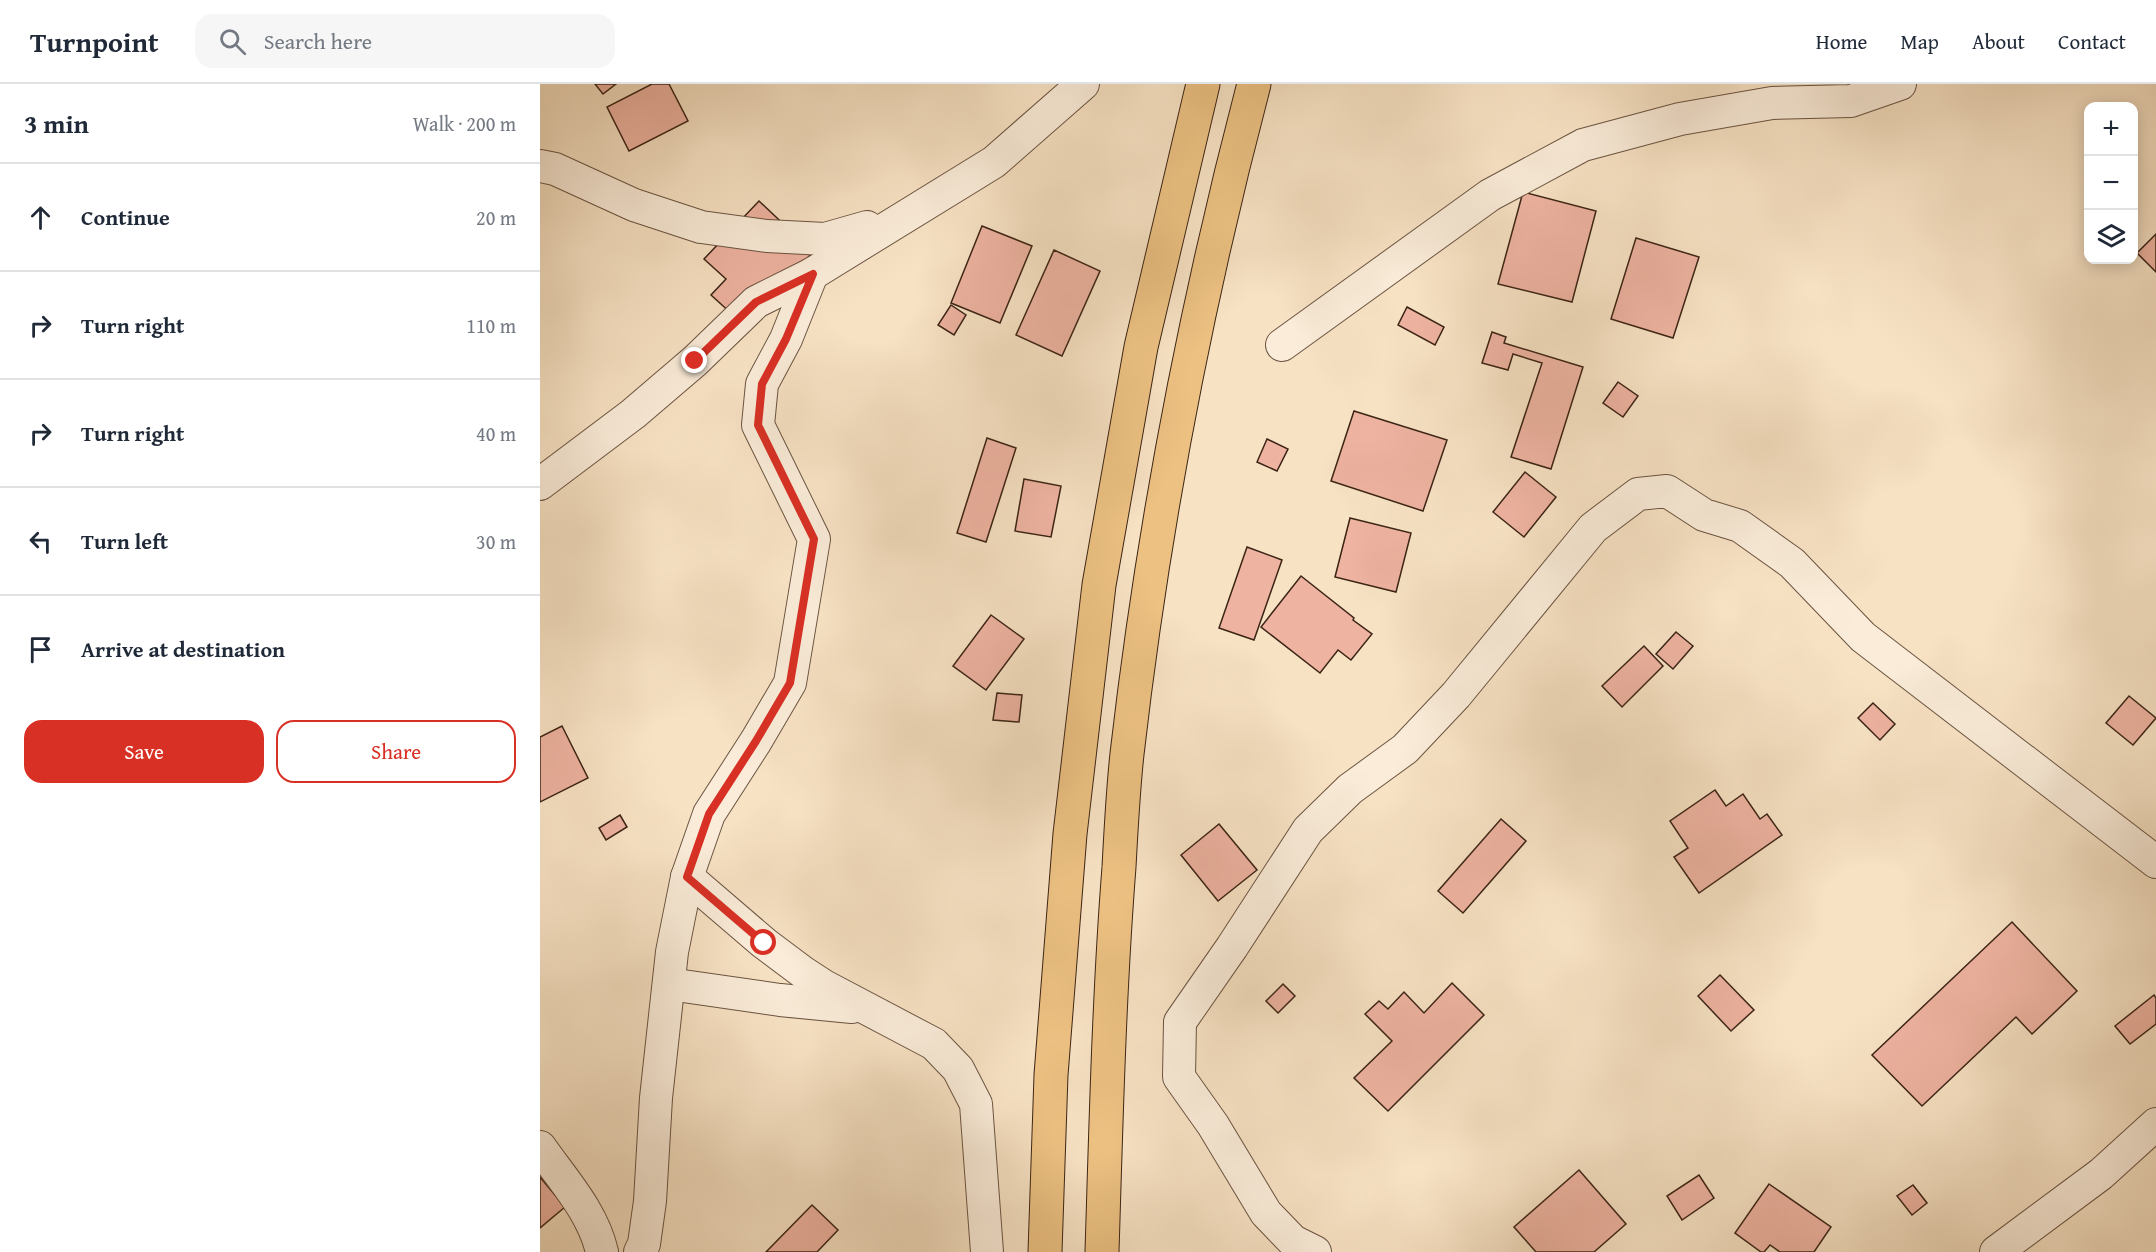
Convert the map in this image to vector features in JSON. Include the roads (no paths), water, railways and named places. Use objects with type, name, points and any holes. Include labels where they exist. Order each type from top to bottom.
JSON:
[{"type":"main road","points":[[1045,1252],[1051,1075],[1070,834],[1099,585],[1141,347],[1203,84]]},
{"type":"main road","points":[[1102,1252],[1114,927],[1126,757],[1150,573],[1181,395],[1227,187],[1254,84]]},
{"type":"street","points":[[540,484],[633,414],[695,361],[756,302],[813,274],[994,162],[1083,84]]},
{"type":"street","points":[[1282,345],[1490,195],[1583,145],[1680,119],[1772,104],[1851,100],[1900,84]]},
{"type":"street","points":[[540,166],[555,169],[634,205],[701,227],[767,236],[825,239],[908,214]]},
{"type":"street","points":[[640,1252],[644,1244],[650,1201],[657,1098],[672,952],[687,877],[709,814],[790,683],[814,539],[758,425],[762,384],[786,339],[813,274]]},
{"type":"street","points":[[1314,1252],[1293,1241],[1266,1213],[1213,1125],[1179,1077],[1180,1022],[1308,830],[1350,789],[1405,749],[1456,695],[1593,528],[1638,494],[1667,491],[1704,515],[1740,526],[1792,563],[1863,637],[2156,862]]},
{"type":"street","points":[[687,877],[764,943],[824,986],[934,1044],[958,1069],[976,1104],[987,1252]]},
{"type":"street","points":[[669,984],[780,1000],[865,1009]]},
{"type":"street","points":[[1996,1252],[2101,1174],[2156,1124]]},
{"type":"street","points":[[540,1147],[568,1184],[599,1237],[602,1252]]}]
